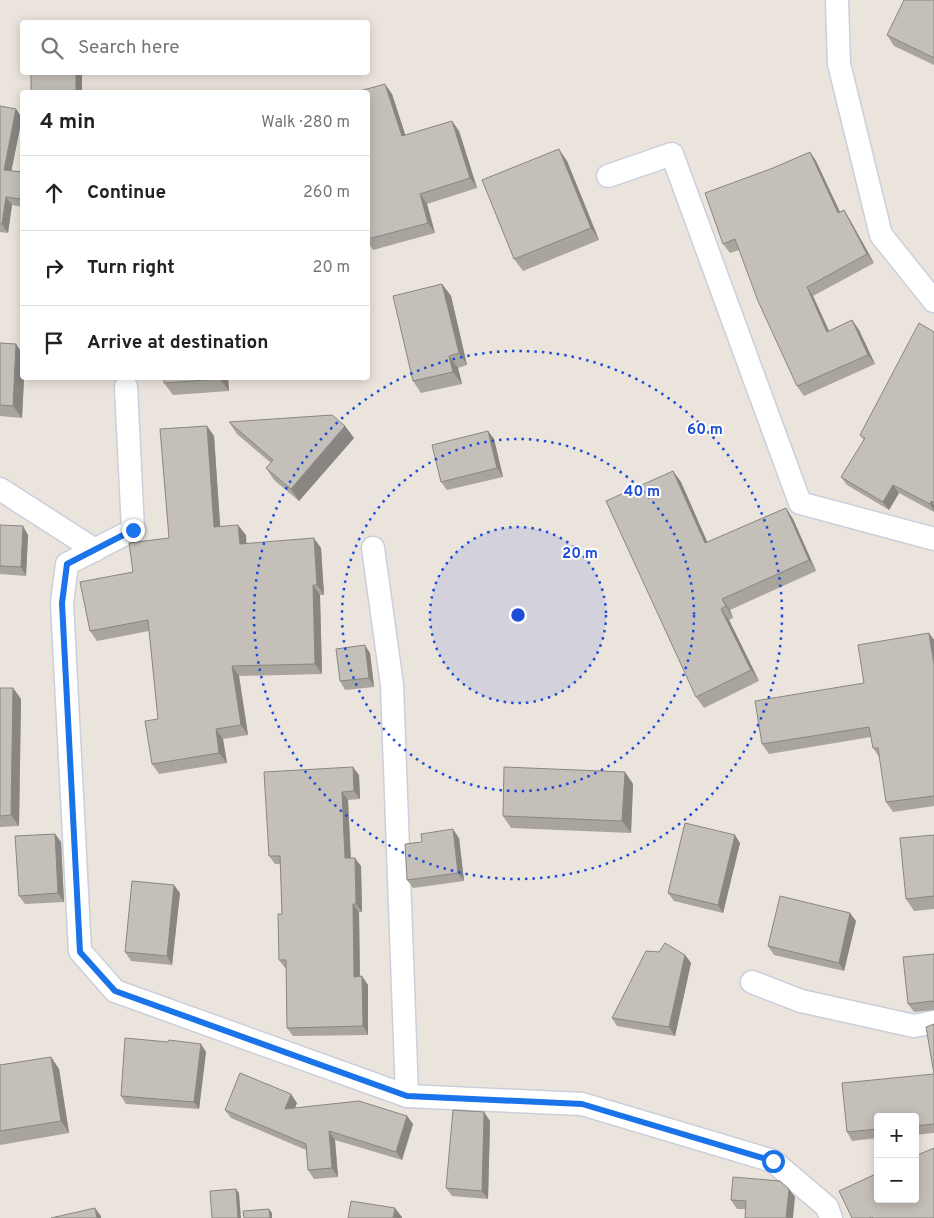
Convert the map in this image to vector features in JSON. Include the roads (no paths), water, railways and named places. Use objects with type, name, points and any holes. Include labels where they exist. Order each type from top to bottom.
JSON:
[{"type":"street","points":[[837,0],[839,64],[881,235],[934,301]]},
{"type":"street","points":[[608,176],[672,154],[800,503],[934,539]]},
{"type":"street","points":[[126,387],[133,530],[67,564],[62,603],[80,952],[115,991],[407,1096],[582,1104],[773,1161],[827,1207],[831,1218]]},
{"type":"street","points":[[0,489],[95,550]]},
{"type":"street","points":[[372,548],[392,685],[407,1096]]},
{"type":"street","points":[[752,982],[810,1003],[914,1026],[934,1022]]}]
